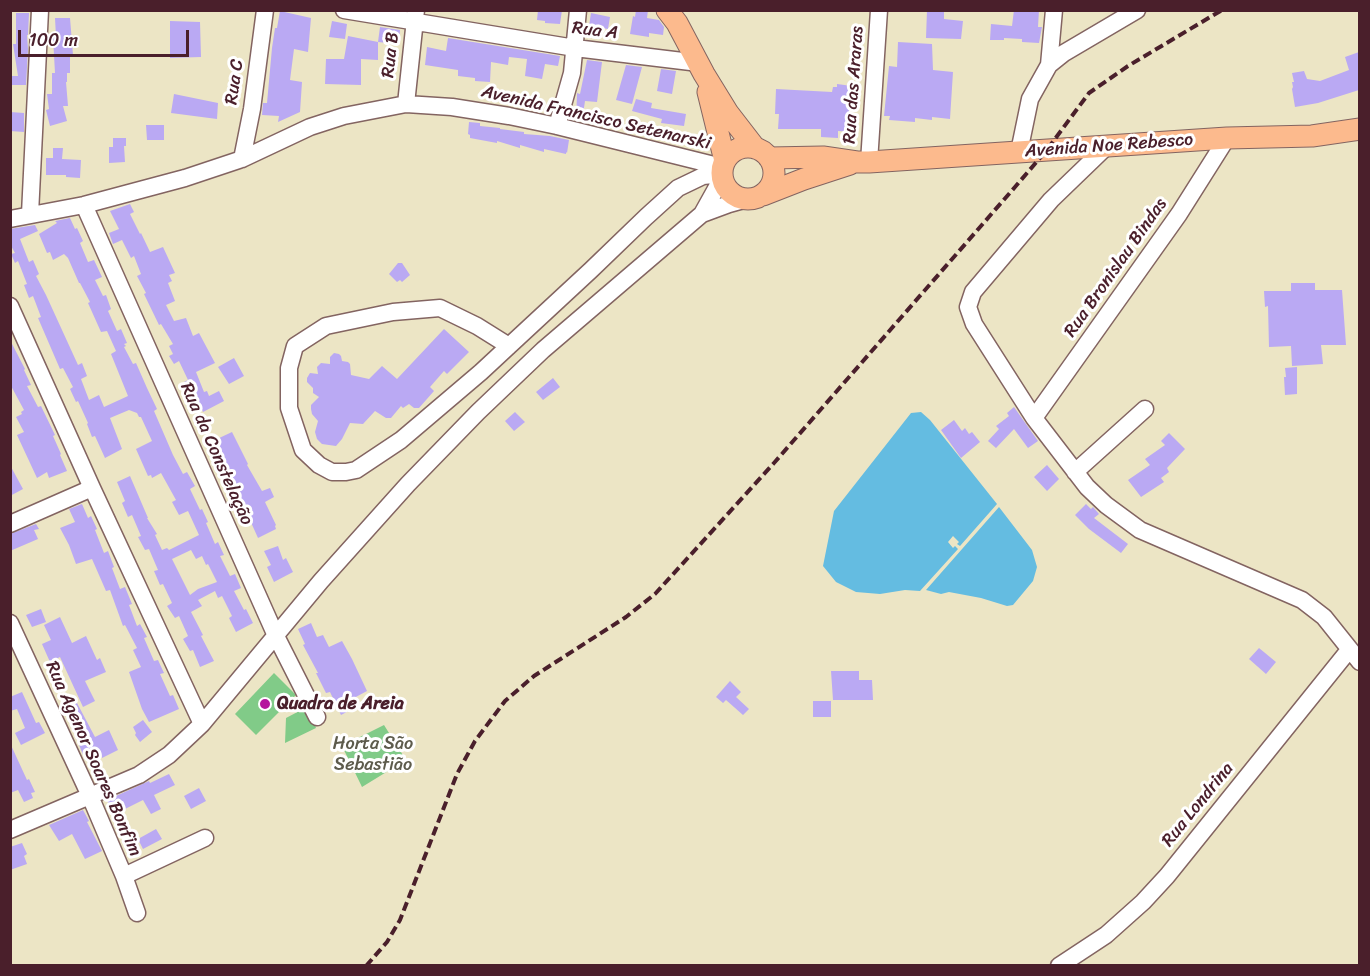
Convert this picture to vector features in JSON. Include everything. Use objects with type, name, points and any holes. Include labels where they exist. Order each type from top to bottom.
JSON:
[{"type":"main road","points":[[667,10],[677,22],[701,69],[728,113],[773,165],[773,182],[769,189],[755,197],[738,197],[725,186],[701,69]]},
{"type":"main road","name":"Avenida Noe Rebesco","points":[[762,153],[863,162],[1227,138],[1312,136],[1359,129]]},
{"type":"main road","points":[[723,170],[730,153],[738,149],[747,147],[762,153]]},
{"type":"main road","name":"Avenida Noe Rebesco","points":[[755,197],[804,179],[863,162]]},
{"type":"street","points":[[30,214],[40,10]]},
{"type":"street","name":"Rua C","points":[[242,159],[252,109],[265,10]]},
{"type":"street","name":"Rua A","points":[[344,10],[415,16],[575,48],[701,69]]},
{"type":"street","points":[[557,126],[572,73],[578,10]]},
{"type":"street","name":"Rua das Araras","points":[[863,162],[879,10]]},
{"type":"street","points":[[1049,65],[1054,10]]},
{"type":"street","points":[[1019,152],[1030,99],[1049,65],[1064,53],[1137,10]]},
{"type":"street","name":"Rua B","points":[[406,104],[415,16]]},
{"type":"street","name":"Avenida Francisco Setenarski","points":[[10,219],[84,205],[184,178],[242,159],[310,127],[344,116],[406,104],[452,107],[509,116],[557,126],[723,170]]},
{"type":"street","name":"Rua Bronislau Bindas","points":[[1034,418],[1179,214],[1227,138]]},
{"type":"street","points":[[1106,147],[1051,200],[973,292],[968,308],[974,324],[1034,418],[1087,487],[1106,505],[1140,530],[1302,600],[1324,617],[1354,656]]},
{"type":"street","points":[[702,214],[723,170]]},
{"type":"street","points":[[509,346],[477,326],[440,308],[393,312],[326,326],[296,346],[289,368],[289,408],[303,450],[319,465],[332,472],[346,472],[356,470],[401,440],[509,346],[678,188],[703,176],[723,170]]},
{"type":"street","points":[[10,830],[139,775],[169,755],[202,724],[321,581],[408,484],[543,350],[702,214],[755,197]]},
{"type":"street","name":"Rua da Constelação","points":[[84,205],[276,636],[317,717]]},
{"type":"street","points":[[10,306],[202,724]]},
{"type":"street","points":[[1075,472],[1145,409]]},
{"type":"street","points":[[10,524],[92,488]]},
{"type":"street","name":"Rua Agenor Soares Bonfim","points":[[10,623],[90,796],[137,913]]},
{"type":"street","name":"Rua Londrina","points":[[1059,966],[1106,935],[1143,902],[1354,656]]},
{"type":"street","points":[[124,876],[205,838]]},
{"type":"green space","name":"Quadra de Areia","points":[[274,673],[296,695],[256,735],[235,714]]},
{"type":"green space","points":[[307,707],[316,728],[285,743],[286,718]]},
{"type":"green space","name":"Horta São Sebastião","points":[[384,725],[406,760],[362,787],[342,746]]},
{"type":"water","points":[[921,412],[930,420],[997,504],[960,546],[953,536],[948,542],[953,548],[955,546],[958,549],[920,591],[905,590],[880,594],[856,592],[836,582],[823,566],[834,511],[911,413]]},
{"type":"water","points":[[999,507],[1032,550],[1037,567],[1033,581],[1013,605],[1007,606],[981,598],[926,590]]},
{"type":"building","points":[[538,10],[562,10],[560,24],[537,20]]},
{"type":"building","points":[[636,10],[648,10],[647,18],[659,20],[664,27],[663,35],[649,33],[649,37],[630,34]]},
{"type":"building","points":[[927,10],[944,10],[944,19],[963,21],[961,39],[926,38]]},
{"type":"building","points":[[1014,10],[1039,10],[1038,27],[1042,27],[1039,43],[1022,42],[1022,39],[990,40],[991,24],[1012,26]]},
{"type":"building","points":[[280,11],[311,18],[308,52],[294,49],[290,80],[302,82],[300,112],[278,122],[279,116],[262,115],[263,103],[267,103],[272,48]]},
{"type":"building","points":[[16,13],[29,13],[26,85],[10,85],[10,76],[18,76],[13,44],[16,44]]},
{"type":"building","points":[[591,13],[610,17],[608,29],[589,26]]},
{"type":"building","points":[[55,18],[70,18],[73,55],[70,55],[70,73],[67,73],[66,82],[68,106],[63,106],[67,121],[50,126],[46,110],[49,109],[47,94],[52,94],[52,73],[55,73],[53,37],[56,37]]},
{"type":"building","points":[[170,21],[200,22],[201,57],[170,58]]},
{"type":"building","points":[[332,21],[347,24],[345,39],[329,37]]},
{"type":"building","points":[[380,27],[400,30],[399,42],[397,44],[378,42]]},
{"type":"building","points":[[348,36],[378,42],[378,60],[361,59],[361,85],[325,84],[326,59],[344,59]]},
{"type":"building","points":[[448,38],[560,56],[558,66],[545,64],[542,79],[525,76],[527,59],[509,57],[508,65],[491,62],[490,82],[458,76],[458,70],[425,65],[427,47],[446,51]]},
{"type":"building","points":[[898,42],[932,44],[933,70],[953,72],[950,119],[915,118],[915,122],[889,120],[890,116],[884,116],[889,66],[897,67]]},
{"type":"building","points":[[1359,52],[1359,90],[1318,103],[1295,107],[1292,73],[1304,71],[1307,79],[1320,81],[1349,70],[1345,57]]},
{"type":"building","points":[[587,60],[602,62],[597,102],[585,101],[582,121],[576,120],[577,93],[580,94]]},
{"type":"building","points":[[626,65],[642,67],[632,104],[616,100]]},
{"type":"building","points":[[661,69],[676,71],[672,94],[657,91]]},
{"type":"building","points":[[837,84],[852,86],[849,113],[854,114],[853,132],[838,131],[838,138],[821,137],[821,129],[778,129],[779,114],[775,114],[776,89],[832,92],[833,87],[837,87]]},
{"type":"building","points":[[174,94],[218,103],[217,119],[171,113]]},
{"type":"building","points":[[636,99],[652,103],[651,108],[686,114],[684,126],[661,123],[662,119],[632,111]]},
{"type":"building","points":[[10,112],[24,113],[24,132],[10,131]]},
{"type":"building","points":[[469,122],[480,123],[480,126],[524,132],[524,134],[569,140],[567,153],[544,149],[544,152],[520,145],[520,148],[497,141],[497,143],[470,138]]},
{"type":"building","points":[[146,125],[164,125],[164,140],[147,140]]},
{"type":"building","points":[[113,138],[126,138],[125,162],[109,163],[109,147],[113,147]]},
{"type":"building","points":[[53,148],[63,148],[62,159],[81,160],[80,178],[46,175],[46,158],[53,158]]},
{"type":"building","points":[[130,204],[134,212],[130,214],[150,252],[163,247],[175,273],[169,275],[172,281],[168,283],[175,301],[166,305],[174,321],[186,318],[193,336],[199,333],[215,363],[196,372],[204,392],[207,391],[209,396],[219,391],[224,401],[203,412],[194,393],[189,395],[184,382],[188,380],[179,361],[174,364],[169,356],[173,354],[169,346],[173,344],[161,324],[159,325],[144,294],[146,293],[137,276],[141,274],[134,256],[131,258],[122,240],[113,244],[109,233],[119,229],[110,211]]},
{"type":"building","points":[[70,218],[83,241],[80,243],[88,262],[94,260],[102,277],[95,280],[103,296],[106,295],[111,309],[108,311],[117,331],[121,329],[127,343],[124,347],[133,364],[136,363],[157,409],[154,411],[173,455],[183,474],[187,472],[195,486],[190,489],[208,522],[206,523],[215,544],[218,542],[224,555],[220,556],[230,576],[235,574],[241,588],[234,591],[253,623],[236,632],[229,618],[232,616],[222,596],[218,598],[215,591],[198,600],[202,606],[191,612],[214,661],[200,667],[193,650],[190,651],[183,639],[188,636],[179,616],[175,618],[167,606],[172,603],[154,571],[158,570],[149,549],[145,550],[138,537],[141,536],[132,515],[128,517],[122,503],[125,501],[117,482],[130,476],[162,550],[167,548],[169,550],[199,535],[188,511],[179,515],[172,502],[176,500],[161,473],[152,478],[151,475],[148,476],[136,449],[152,441],[137,413],[129,410],[110,418],[122,449],[105,458],[95,436],[92,437],[78,401],[76,402],[70,389],[73,387],[63,368],[60,369],[38,318],[41,317],[33,296],[29,298],[24,285],[27,284],[18,261],[15,263],[11,254],[15,253],[10,244],[10,229],[35,225],[38,231],[20,239],[29,262],[33,260],[39,274],[36,276],[78,365],[82,363],[87,376],[81,379],[89,400],[99,395],[104,407],[128,396],[111,354],[116,351],[107,331],[101,332],[88,303],[90,302],[68,258],[64,254],[53,260],[50,252],[47,253],[39,234],[57,223],[55,221]],"holes":[[[191,550],[196,559],[202,556],[217,582],[198,589],[190,595],[172,559]]]},
{"type":"building","points":[[398,263],[402,263],[410,275],[402,282],[400,280],[397,282],[389,274]]},
{"type":"building","points":[[1291,283],[1315,283],[1315,290],[1342,290],[1346,345],[1321,345],[1323,364],[1292,366],[1291,346],[1269,347],[1268,306],[1265,307],[1264,291],[1291,291]]},
{"type":"building","points":[[444,329],[469,352],[447,374],[444,371],[430,387],[434,391],[419,408],[414,408],[409,404],[403,408],[401,406],[391,418],[386,418],[375,411],[363,424],[350,423],[336,446],[322,444],[317,439],[315,432],[318,421],[312,414],[311,405],[319,397],[313,393],[313,388],[307,382],[307,378],[310,373],[318,374],[317,367],[321,363],[330,364],[330,357],[334,353],[339,354],[342,361],[350,364],[351,375],[369,379],[382,366],[397,379]]},
{"type":"building","points":[[10,340],[31,385],[27,386],[38,407],[41,406],[55,435],[53,436],[67,471],[49,478],[47,472],[37,478],[17,435],[24,432],[16,417],[24,410],[10,384]]},
{"type":"building","points":[[234,358],[244,376],[229,384],[218,367]]},
{"type":"building","points":[[1297,367],[1297,394],[1285,395],[1285,368]]},
{"type":"building","points":[[553,378],[560,387],[543,400],[536,392]]},
{"type":"building","points":[[1014,407],[1038,441],[1028,448],[1014,429],[996,448],[988,441],[999,429],[996,426],[1009,416],[1007,413]]},
{"type":"building","points":[[515,412],[525,422],[514,431],[505,421]]},
{"type":"building","points":[[954,420],[962,431],[965,428],[969,434],[972,432],[980,442],[961,458],[941,430]]},
{"type":"building","points":[[232,432],[262,491],[270,488],[274,497],[265,502],[276,529],[258,538],[245,509],[242,510],[237,496],[239,495],[220,461],[224,459],[215,440]]},
{"type":"building","points":[[1169,433],[1185,449],[1167,468],[1169,472],[1161,478],[1164,482],[1141,497],[1128,480],[1150,465],[1145,459],[1165,445],[1161,441]]},
{"type":"building","points":[[10,465],[23,489],[10,496]]},
{"type":"building","points":[[1047,465],[1059,479],[1047,491],[1034,477]]},
{"type":"building","points":[[82,504],[88,518],[91,516],[97,529],[95,530],[104,553],[108,551],[120,589],[125,587],[137,626],[140,624],[147,637],[144,638],[154,661],[158,660],[164,673],[160,674],[179,709],[149,722],[129,672],[141,667],[133,650],[137,648],[125,625],[123,626],[110,590],[106,591],[92,559],[76,564],[60,528],[75,522],[69,509]]},
{"type":"building","points":[[1086,504],[1091,509],[1093,507],[1099,514],[1094,518],[1128,544],[1121,553],[1089,529],[1075,515]]},
{"type":"building","points":[[36,524],[39,529],[34,530],[38,539],[10,551],[10,534]]},
{"type":"building","points":[[278,546],[283,560],[286,558],[293,572],[274,582],[267,567],[271,565],[264,551]]},
{"type":"building","points":[[41,609],[46,622],[32,627],[26,615]]},
{"type":"building","points":[[60,617],[72,643],[86,636],[97,660],[100,658],[106,672],[85,681],[95,701],[83,707],[60,657],[50,662],[42,644],[51,640],[44,625]]},
{"type":"building","points":[[311,623],[317,637],[323,635],[329,647],[342,641],[367,691],[352,699],[356,707],[341,715],[330,692],[326,693],[303,645],[305,644],[298,629]]},
{"type":"building","points":[[1259,648],[1276,662],[1266,674],[1249,659]]},
{"type":"building","points":[[831,671],[859,671],[859,680],[872,680],[873,700],[833,700]]},
{"type":"building","points":[[730,681],[741,692],[736,697],[749,709],[743,715],[726,700],[723,703],[716,697]]},
{"type":"building","points":[[22,692],[36,723],[39,722],[45,733],[21,745],[15,733],[25,728],[17,709],[10,711],[10,697]]},
{"type":"building","points":[[813,701],[831,701],[831,717],[813,717]]},
{"type":"building","points":[[77,703],[95,737],[109,730],[118,750],[102,758],[101,754],[85,760],[65,709]]},
{"type":"building","points":[[143,720],[152,732],[140,742],[133,727]]},
{"type":"building","points":[[10,743],[35,792],[31,793],[33,798],[24,802],[18,790],[10,793]]},
{"type":"building","points":[[169,774],[175,785],[154,795],[161,809],[151,814],[143,800],[113,815],[107,800]]},
{"type":"building","points":[[199,788],[206,801],[191,809],[184,796]]},
{"type":"building","points":[[83,810],[102,851],[85,859],[72,834],[59,841],[49,825]]},
{"type":"building","points":[[156,829],[162,839],[143,849],[138,839]]},
{"type":"building","points":[[22,843],[27,854],[24,856],[27,864],[10,870],[10,847]]},
{"type":"railway","points":[[366,966],[387,942],[400,920],[457,774],[475,741],[505,701],[534,676],[626,617],[655,594],[774,463],[1015,187],[1046,151],[1089,93],[1128,66],[1222,10]]},
{"type":"place","name":"Quadra de Areia","points":[[265,704]]}]
